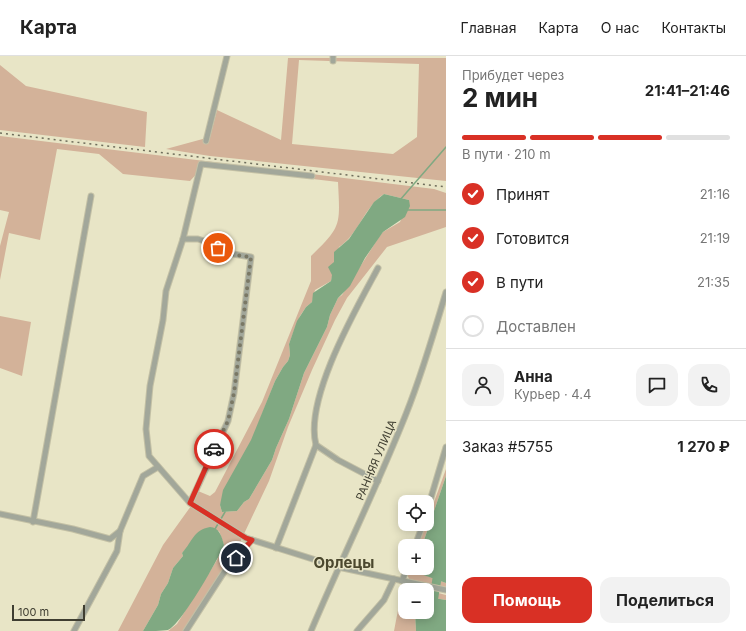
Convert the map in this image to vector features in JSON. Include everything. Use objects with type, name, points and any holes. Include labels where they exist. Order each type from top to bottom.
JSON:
[{"type":"street","points":[[206,141],[228,56]]},
{"type":"street","points":[[312,176],[201,164],[183,239],[166,291],[163,320],[150,386],[146,429],[149,456],[190,503],[246,538],[338,567],[446,590]]},
{"type":"street","points":[[33,522],[91,196]]},
{"type":"street","points":[[183,239],[198,239],[210,243],[227,254],[251,257],[236,378],[228,421],[190,503]]},
{"type":"street","points":[[276,548],[316,445],[314,438],[316,415],[324,377],[338,350],[345,326],[378,268]]},
{"type":"street","name":"РАННЯЯ УЛИЦА","points":[[312,630],[338,567],[378,481],[422,370],[446,292]]},
{"type":"street","points":[[316,445],[338,460],[378,481]]},
{"type":"street","points":[[432,495],[446,447]]},
{"type":"street","points":[[74,631],[117,550],[120,531],[143,476],[158,467]]},
{"type":"street","points":[[0,514],[72,529],[110,539],[120,531]]},
{"type":"street","points":[[186,631],[228,566],[252,540]]},
{"type":"street","points":[[402,581],[404,575]]},
{"type":"street","points":[[357,631],[384,600],[394,579]]},
{"type":"street","points":[[312,630],[318,631]]},
{"type":"shaded area","points":[[288,58],[446,58],[446,181],[210,156],[166,149],[210,137],[217,110],[281,140]],"holes":[[[299,60],[419,64],[417,137],[393,154],[292,144]]]},
{"type":"shaded area","points":[[0,65],[26,86],[147,112],[145,147],[0,130]]},
{"type":"shaded area","points":[[0,136],[434,189],[446,193],[446,227],[387,247],[347,298],[312,370],[288,427],[269,481],[235,553],[184,631],[168,631],[177,624],[217,560],[224,545],[219,531],[186,549],[182,553],[183,556],[173,568],[168,583],[161,594],[158,605],[143,631],[118,631],[163,545],[191,506],[198,491],[210,496],[215,492],[262,402],[311,281],[311,256],[329,238],[337,224],[339,216],[338,182],[204,166],[190,181],[123,174],[99,154],[57,149],[40,240],[9,233],[0,280],[0,246],[9,212],[0,210]],"holes":[[[384,194],[409,200],[400,222],[383,232],[342,295],[338,298],[330,315],[327,327],[304,373],[289,419],[272,460],[249,499],[244,502],[237,511],[222,512],[220,505],[252,440],[275,381],[288,361],[290,355],[289,344],[300,316],[306,307],[312,302],[315,290],[331,281],[339,247],[352,235],[371,206]]]},
{"type":"shaded area","points":[[384,194],[409,200],[410,206],[405,217],[383,232],[365,258],[350,286],[338,298],[330,315],[327,327],[304,373],[289,419],[272,460],[249,499],[244,502],[237,511],[222,512],[220,505],[223,490],[251,440],[275,381],[288,361],[290,355],[289,344],[297,321],[306,307],[312,302],[313,293],[331,281],[332,275],[328,267],[334,262],[334,252],[349,239],[374,202]]},
{"type":"shaded area","points":[[0,316],[31,322],[22,376],[0,368]]},
{"type":"shaded area","points":[[446,469],[446,476],[434,511],[434,502]]},
{"type":"shaded area","points":[[446,476],[446,583],[423,575],[434,575],[434,539],[424,539],[427,531],[434,531],[434,511]]},
{"type":"shaded area","points":[[213,527],[218,531],[224,545],[215,564],[190,605],[174,626],[168,630],[143,631],[158,605],[161,594],[168,583],[173,568],[183,556],[182,553],[197,533],[204,528]]},
{"type":"shaded area","points":[[423,531],[427,531],[424,539],[421,539]]},
{"type":"shaded area","points":[[407,575],[424,575],[446,583],[446,587],[434,584],[434,583],[409,579]]},
{"type":"shaded area","points":[[434,592],[446,595],[446,600],[434,598]]},
{"type":"shaded area","points":[[434,598],[446,600],[446,631],[416,631],[415,619],[434,619]]},
{"type":"shaded area","points":[[398,610],[398,619],[415,619],[416,631],[394,631]]},
{"type":"waterway","points":[[400,200],[446,147]]},
{"type":"waterway","points":[[408,210],[446,210]]},
{"type":"waterway","points":[[215,529],[225,512]]},
{"type":"waterway","points":[[428,631],[438,573],[446,550]]},
{"type":"railway","points":[[0,133],[446,187]]},
{"type":"way so far","points":[[214,449],[228,421],[234,393],[251,257],[227,254],[218,248]]},
{"type":"district","name":"Орлецы","points":[[344,563]]},
{"type":"route","points":[[214,449],[190,503],[246,538],[252,540],[236,558]]}]
